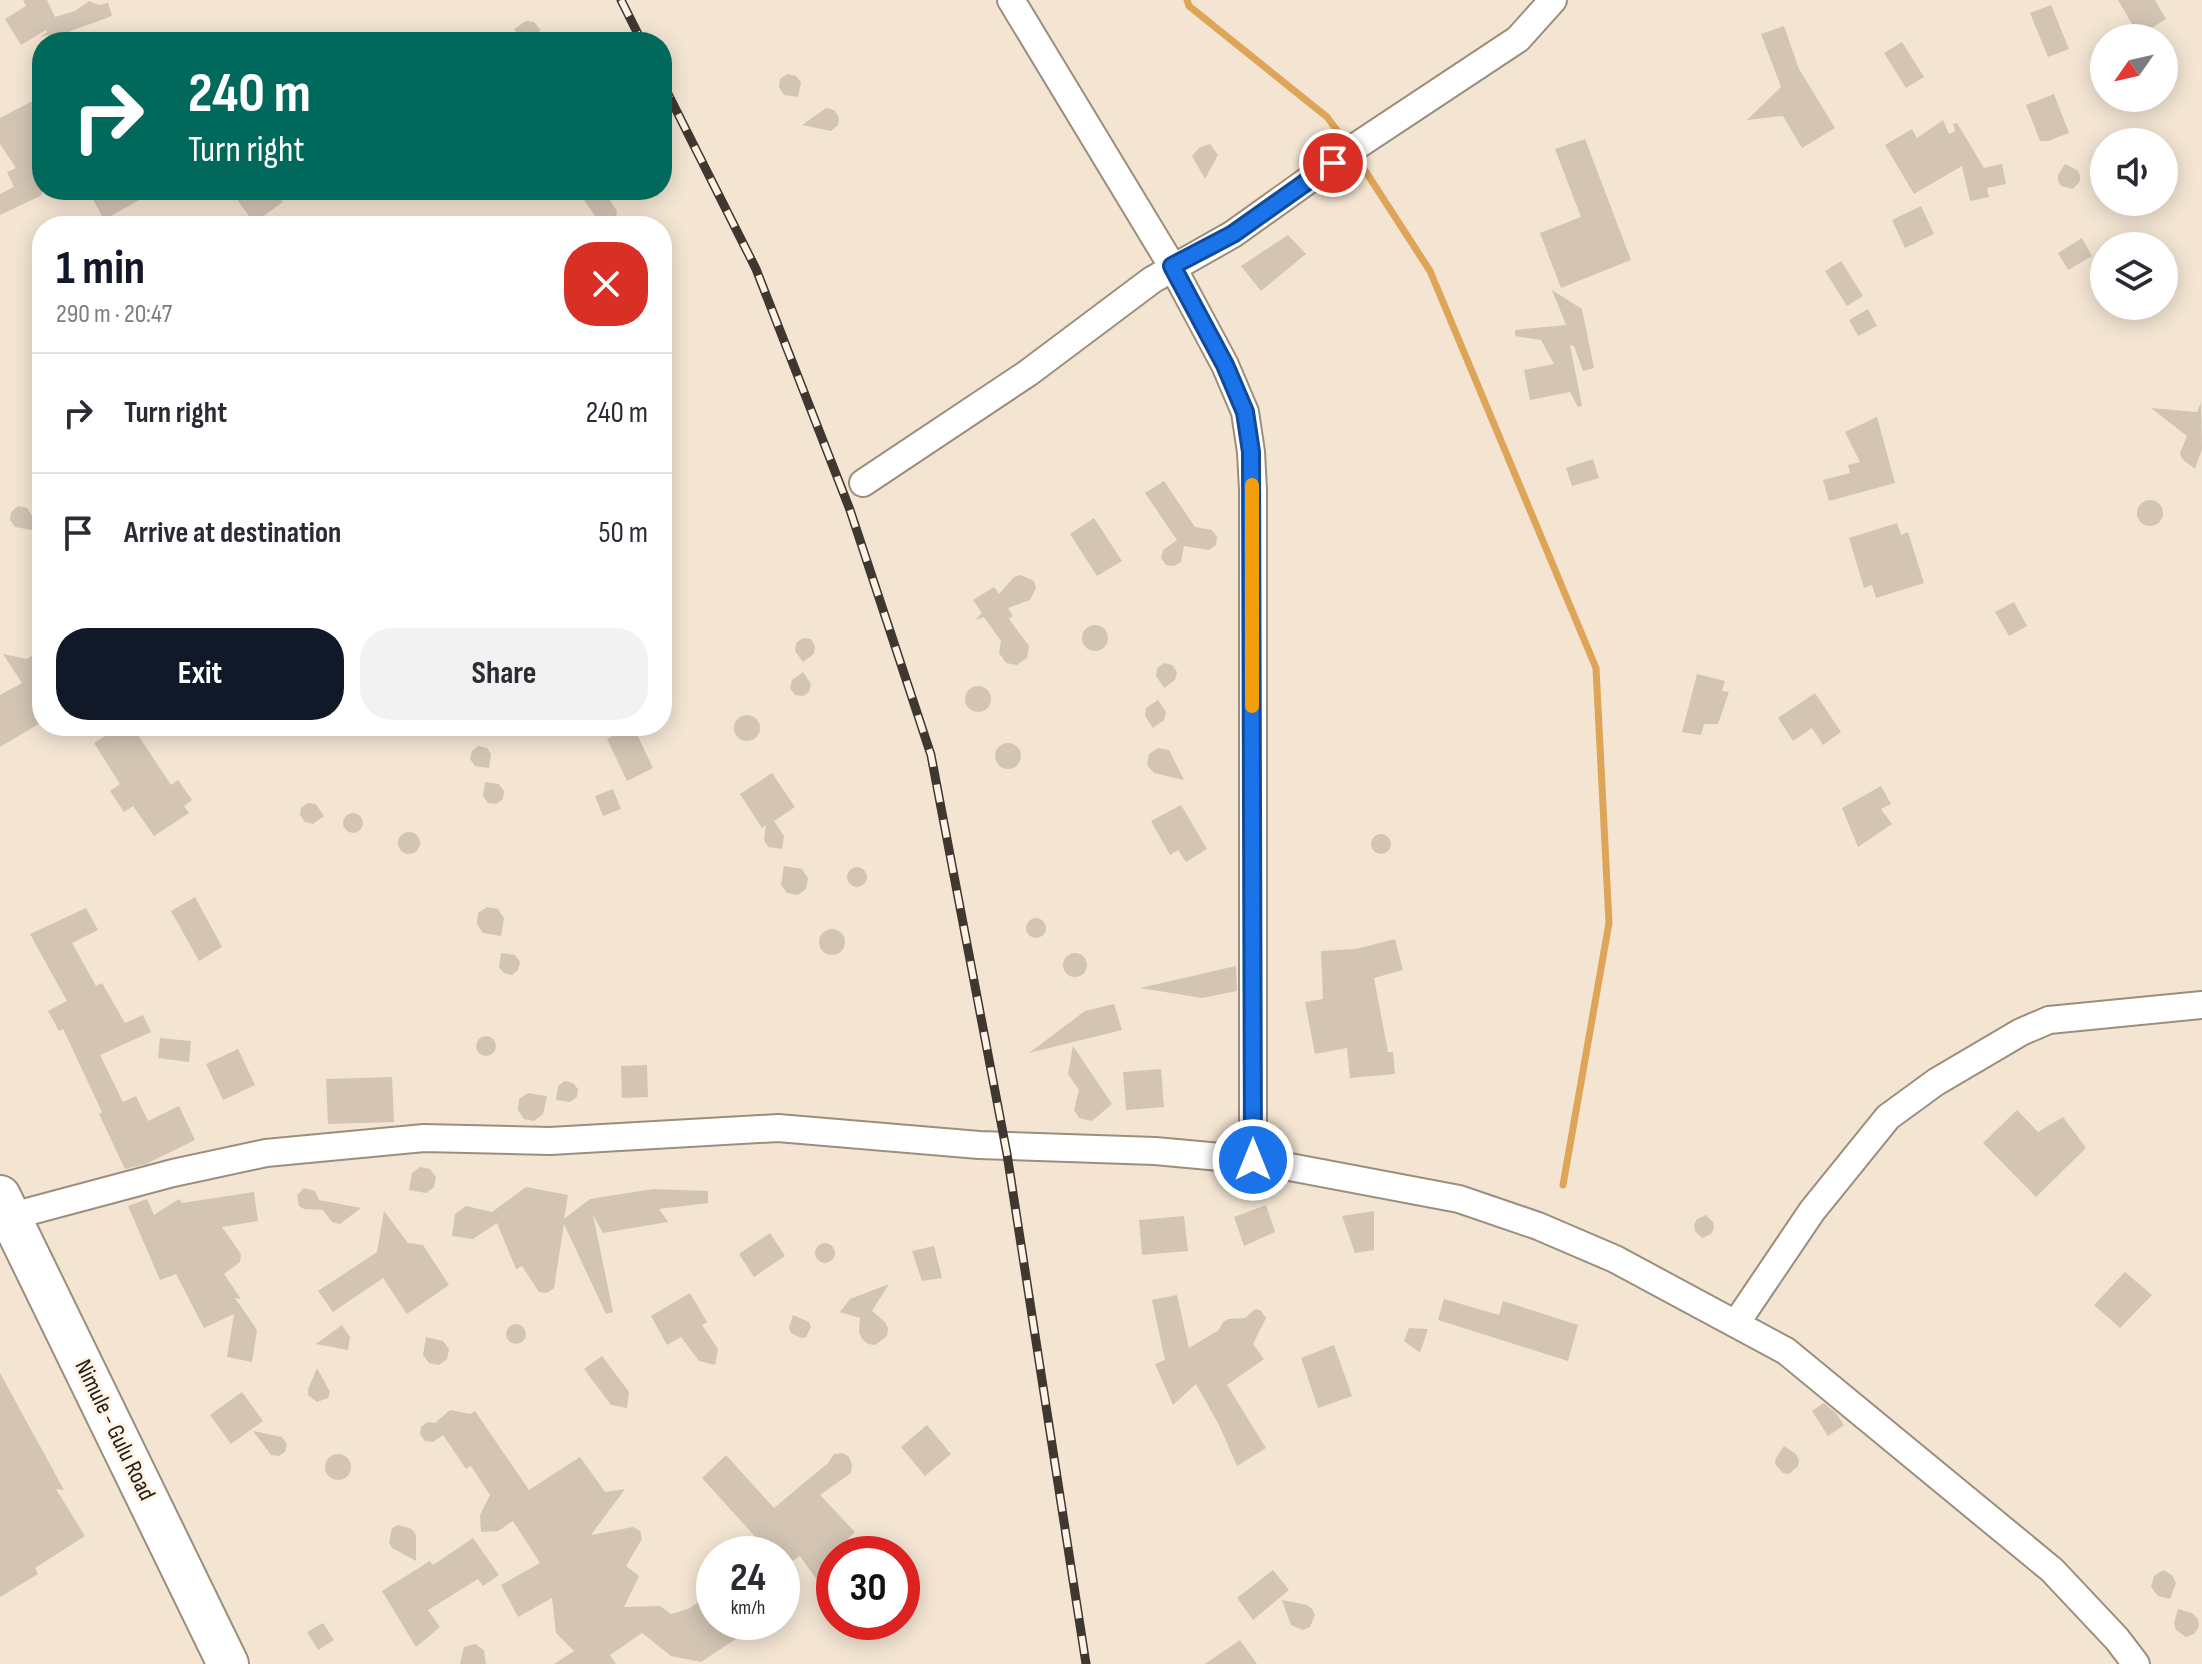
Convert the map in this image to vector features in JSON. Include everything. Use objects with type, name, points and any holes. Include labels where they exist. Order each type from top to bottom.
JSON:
[{"type":"main road","name":"Nimule - Gulu Road","points":[[6,1206],[228,1664]]},
{"type":"street","points":[[1011,0],[1172,266],[1245,412],[1251,452],[1253,1160]]},
{"type":"street","points":[[863,483],[1028,373],[1172,266],[1233,234],[1352,149],[1518,39],[1553,0]]},
{"type":"street","points":[[1737,1322],[1812,1211],[1888,1117],[1936,1082],[2021,1032],[2049,1020],[2202,1005]]},
{"type":"street","points":[[6,1206],[266,1153],[424,1138],[550,1141],[778,1128],[979,1145],[1155,1151],[1253,1160],[1459,1199],[1615,1259],[1786,1351],[2052,1570],[2117,1639],[2136,1664]]},
{"type":"building","points":[[23,0],[47,0],[55,17],[75,11],[89,1],[99,5],[108,3],[112,16],[68,32],[32,32],[32,38],[21,45],[5,19],[26,6]]},
{"type":"building","points":[[2118,0],[2155,0],[2166,19],[2158,24],[2132,24]]},
{"type":"building","points":[[2051,5],[2069,49],[2048,57],[2030,13]]},
{"type":"building","points":[[526,21],[534,22],[540,29],[539,32],[516,32],[514,29]]},
{"type":"building","points":[[1784,26],[1799,69],[1835,128],[1802,148],[1783,116],[1747,120],[1781,87],[1761,34]]},
{"type":"building","points":[[1902,42],[1924,77],[1906,88],[1884,53]]},
{"type":"building","points":[[787,74],[796,76],[801,82],[798,97],[784,95],[779,87],[780,79]]},
{"type":"building","points":[[2054,94],[2069,133],[2040,141],[2026,105]]},
{"type":"building","points":[[32,101],[32,200],[0,215],[0,194],[14,187],[7,172],[16,168],[0,144],[0,118]]},
{"type":"building","points":[[826,108],[834,110],[839,117],[838,125],[831,131],[802,125]]},
{"type":"building","points":[[1943,120],[1949,134],[1955,131],[1953,124],[1957,123],[1984,168],[2002,164],[2006,184],[1987,188],[1989,197],[1970,201],[1962,166],[1914,194],[1885,145],[1912,129],[1917,138]]},
{"type":"building","points":[[1585,139],[1631,260],[1561,288],[1540,233],[1581,217],[1555,149]]},
{"type":"building","points":[[1210,144],[1218,155],[1205,179],[1192,156],[1199,148]]},
{"type":"building","points":[[2065,164],[2080,175],[2080,181],[2073,189],[2061,186],[2058,181]]},
{"type":"building","points":[[93,200],[139,200],[111,216],[102,216]]},
{"type":"building","points":[[237,200],[283,202],[264,216],[249,216]]},
{"type":"building","points":[[584,200],[610,200],[617,211],[616,216],[595,216]]},
{"type":"building","points":[[1921,206],[1934,234],[1905,248],[1892,220]]},
{"type":"building","points":[[1288,235],[1306,254],[1261,291],[1241,266]]},
{"type":"building","points":[[2082,238],[2090,257],[2068,270],[2058,253]]},
{"type":"building","points":[[1841,261],[1863,296],[1847,306],[1825,271]]},
{"type":"building","points":[[1552,290],[1582,309],[1594,368],[1583,371],[1574,346],[1570,345],[1582,406],[1578,407],[1570,392],[1530,400],[1524,370],[1554,364],[1541,340],[1515,336],[1515,330],[1566,325]]},
{"type":"building","points":[[1868,309],[1877,326],[1858,336],[1849,320]]},
{"type":"building","points":[[2201,402],[2202,449],[2195,469],[2182,459],[2180,453],[2187,436],[2151,408],[2197,412]]},
{"type":"building","points":[[1877,417],[1895,483],[1829,501],[1823,480],[1850,473],[1848,465],[1860,462],[1845,432]]},
{"type":"building","points":[[1593,459],[1599,478],[1572,486],[1566,468]]},
{"type":"building","points":[[1164,481],[1195,527],[1212,530],[1217,537],[1216,545],[1209,550],[1184,546],[1181,562],[1174,566],[1166,565],[1161,558],[1163,550],[1177,540],[1145,493]]},
{"type":"building","points":[[2150,500],[2159,504],[2163,513],[2159,522],[2150,526],[2141,522],[2137,513],[2141,504]]},
{"type":"building","points":[[18,506],[27,508],[32,516],[32,530],[15,527],[10,520],[11,512]]},
{"type":"building","points":[[1094,518],[1122,561],[1097,576],[1070,534]]},
{"type":"building","points":[[1897,523],[1901,535],[1908,532],[1924,583],[1876,598],[1872,585],[1864,588],[1849,538]]},
{"type":"building","points":[[1021,575],[1034,581],[1036,588],[1030,600],[1008,608],[1013,616],[1009,619],[1029,646],[1027,658],[1017,665],[1006,663],[999,653],[1001,641],[984,617],[975,620],[982,613],[973,600],[994,587],[999,594],[1014,577]]},
{"type":"building","points":[[2014,602],[2027,626],[2009,636],[1995,612]]},
{"type":"building","points":[[1095,625],[1104,629],[1108,638],[1104,647],[1095,651],[1086,647],[1082,638],[1086,629]]},
{"type":"building","points":[[803,638],[811,639],[815,646],[814,654],[803,662],[795,651],[796,643]]},
{"type":"building","points":[[3,654],[27,659],[32,655],[32,728],[0,747],[0,695],[22,683]]},
{"type":"building","points":[[1164,663],[1172,665],[1177,672],[1175,680],[1164,688],[1156,676],[1157,668]]},
{"type":"building","points":[[803,672],[811,684],[809,692],[803,696],[795,695],[790,688],[792,680]]},
{"type":"building","points":[[1697,674],[1725,681],[1722,691],[1729,692],[1718,724],[1704,724],[1701,735],[1682,732]]},
{"type":"building","points":[[978,686],[987,690],[991,699],[987,708],[978,712],[969,708],[965,699],[969,690]]},
{"type":"building","points":[[1815,693],[1841,732],[1823,745],[1812,728],[1793,741],[1778,718]]},
{"type":"building","points":[[1158,700],[1166,712],[1164,720],[1153,728],[1145,716],[1146,708]]},
{"type":"building","points":[[747,715],[757,718],[760,728],[757,738],[747,741],[737,738],[734,728],[737,718]]},
{"type":"building","points":[[105,736],[139,736],[171,785],[178,780],[192,800],[184,806],[189,813],[154,836],[133,806],[124,812],[110,791],[120,784],[94,743]]},
{"type":"building","points":[[613,736],[638,736],[653,768],[627,781],[607,739]]},
{"type":"building","points":[[1008,743],[1017,747],[1021,756],[1017,765],[1008,769],[999,765],[995,756],[999,747]]},
{"type":"building","points":[[478,746],[487,748],[491,754],[489,768],[475,766],[470,759],[472,751]]},
{"type":"building","points":[[1158,748],[1169,750],[1184,780],[1154,773],[1147,765],[1149,754]]},
{"type":"building","points":[[772,773],[795,807],[774,821],[784,836],[782,849],[768,847],[764,840],[766,825],[762,828],[740,794]]},
{"type":"building","points":[[485,782],[499,784],[504,791],[503,799],[496,804],[488,803],[483,796]]},
{"type":"building","points":[[1881,786],[1891,804],[1881,809],[1892,824],[1858,847],[1842,808]]},
{"type":"building","points":[[613,789],[621,809],[603,816],[595,796]]},
{"type":"building","points":[[308,803],[316,804],[324,816],[313,824],[305,822],[300,815],[301,808]]},
{"type":"building","points":[[1181,805],[1207,849],[1186,862],[1178,850],[1170,855],[1151,821]]},
{"type":"building","points":[[353,813],[360,816],[363,823],[360,830],[353,833],[346,830],[343,823],[346,816]]},
{"type":"building","points":[[409,832],[420,843],[409,854],[398,843]]},
{"type":"building","points":[[1381,834],[1388,837],[1391,844],[1388,851],[1381,854],[1374,851],[1371,844],[1374,837]]},
{"type":"building","points":[[784,866],[802,869],[808,878],[806,889],[798,895],[787,893],[781,885]]},
{"type":"building","points":[[857,867],[864,870],[867,877],[864,884],[857,887],[850,884],[847,877],[850,870]]},
{"type":"building","points":[[195,897],[222,947],[199,961],[171,911]]},
{"type":"building","points":[[487,907],[498,909],[504,918],[501,936],[483,933],[477,924],[478,913]]},
{"type":"building","points":[[86,908],[98,930],[72,943],[96,986],[102,983],[125,1023],[143,1015],[151,1032],[100,1055],[123,1102],[136,1096],[148,1121],[179,1106],[195,1140],[146,1164],[125,1169],[63,1029],[59,1031],[48,1011],[67,1001],[30,934]]},
{"type":"building","points":[[1036,918],[1043,921],[1046,928],[1043,935],[1036,938],[1029,935],[1026,928],[1029,921]]},
{"type":"building","points":[[832,929],[841,933],[845,942],[841,951],[832,955],[823,951],[819,942],[823,933]]},
{"type":"building","points":[[1395,939],[1403,970],[1374,978],[1388,1052],[1393,1052],[1395,1074],[1350,1078],[1347,1048],[1315,1054],[1305,1002],[1323,999],[1321,951],[1356,949]]},
{"type":"building","points":[[501,953],[515,955],[520,962],[518,970],[512,975],[504,973],[499,967]]},
{"type":"building","points":[[1075,953],[1086,960],[1087,965],[1080,976],[1075,977],[1064,970],[1063,965],[1070,954]]},
{"type":"building","points":[[1236,966],[1237,991],[1202,998],[1140,988]]},
{"type":"building","points":[[1114,1004],[1122,1030],[1029,1053],[1085,1011]]},
{"type":"building","points":[[486,1036],[493,1039],[496,1046],[493,1053],[486,1056],[479,1053],[476,1046],[479,1039]]},
{"type":"building","points":[[160,1038],[191,1041],[189,1062],[158,1058]]},
{"type":"building","points":[[1073,1046],[1112,1104],[1092,1121],[1079,1118],[1074,1110],[1079,1090],[1068,1074]]},
{"type":"building","points":[[238,1049],[255,1085],[223,1100],[206,1064]]},
{"type":"building","points":[[647,1065],[648,1097],[622,1098],[621,1066]]},
{"type":"building","points":[[1161,1069],[1164,1107],[1126,1110],[1123,1072]]},
{"type":"building","points":[[392,1077],[394,1122],[328,1124],[326,1079]]},
{"type":"building","points":[[565,1081],[573,1083],[578,1089],[577,1097],[570,1102],[556,1100],[558,1086]]},
{"type":"building","points":[[528,1093],[547,1096],[543,1114],[534,1121],[524,1119],[518,1110],[519,1099]]},
{"type":"building","points":[[2017,1110],[2038,1132],[2063,1117],[2086,1148],[2036,1197],[1983,1143]]},
{"type":"building","points":[[420,1167],[430,1169],[436,1177],[434,1187],[426,1193],[409,1190],[412,1173]]},
{"type":"building","points":[[526,1187],[568,1195],[564,1219],[590,1199],[653,1189],[708,1191],[708,1203],[659,1209],[668,1222],[603,1233],[593,1215],[613,1312],[606,1314],[564,1224],[554,1288],[547,1293],[539,1292],[522,1266],[516,1269],[497,1223],[473,1239],[452,1236],[455,1214],[466,1206],[492,1212]]},
{"type":"building","points":[[304,1188],[315,1191],[319,1200],[361,1208],[340,1224],[332,1222],[323,1210],[299,1206],[297,1195]]},
{"type":"building","points":[[254,1192],[258,1221],[222,1227],[241,1254],[240,1262],[224,1274],[241,1299],[235,1298],[257,1330],[252,1362],[227,1357],[234,1314],[204,1328],[176,1274],[160,1280],[128,1206],[147,1199],[154,1215],[179,1199],[182,1203]]},
{"type":"building","points":[[1266,1205],[1275,1232],[1244,1246],[1234,1217]]},
{"type":"building","points":[[384,1211],[408,1243],[423,1245],[449,1285],[407,1314],[383,1278],[333,1312],[318,1291],[377,1252]]},
{"type":"building","points":[[1374,1211],[1374,1250],[1355,1253],[1342,1216]]},
{"type":"building","points":[[1706,1215],[1714,1228],[1711,1234],[1702,1238],[1694,1225],[1697,1219]]},
{"type":"building","points":[[1184,1216],[1188,1251],[1142,1255],[1139,1220]]},
{"type":"building","points":[[770,1233],[785,1256],[754,1277],[739,1254]]},
{"type":"building","points":[[825,1243],[832,1246],[835,1253],[832,1260],[825,1263],[818,1260],[815,1253],[818,1246]]},
{"type":"building","points":[[934,1246],[942,1278],[922,1281],[912,1251]]},
{"type":"building","points":[[2125,1272],[2152,1295],[2120,1328],[2094,1305]]},
{"type":"building","points":[[889,1284],[872,1311],[885,1322],[887,1336],[875,1345],[868,1344],[859,1332],[860,1318],[840,1312],[850,1299]]},
{"type":"building","points":[[690,1293],[707,1322],[702,1325],[718,1349],[715,1365],[699,1361],[681,1337],[667,1345],[651,1316]]},
{"type":"building","points":[[1177,1295],[1189,1348],[1219,1330],[1228,1319],[1245,1318],[1255,1309],[1266,1318],[1253,1344],[1264,1359],[1227,1385],[1266,1448],[1237,1466],[1196,1384],[1173,1405],[1155,1364],[1165,1360],[1152,1300]]},
{"type":"building","points":[[1444,1299],[1499,1315],[1503,1301],[1578,1325],[1568,1361],[1438,1320]]},
{"type":"building","points":[[793,1315],[809,1322],[811,1327],[806,1337],[791,1333],[789,1328]]},
{"type":"building","points":[[516,1324],[523,1327],[526,1334],[523,1341],[516,1344],[509,1341],[506,1334],[509,1327]]},
{"type":"building","points":[[342,1325],[350,1337],[348,1350],[316,1344]]},
{"type":"building","points":[[1409,1328],[1428,1329],[1420,1353],[1404,1341]]},
{"type":"building","points":[[426,1337],[443,1341],[449,1349],[447,1359],[439,1365],[429,1363],[423,1355]]},
{"type":"building","points":[[1334,1345],[1352,1396],[1318,1408],[1301,1358]]},
{"type":"building","points":[[602,1356],[629,1392],[627,1408],[611,1405],[584,1369]]},
{"type":"building","points":[[317,1368],[330,1392],[328,1398],[317,1402],[308,1395],[308,1389]]},
{"type":"building","points":[[0,1373],[64,1490],[56,1489],[85,1536],[35,1568],[38,1574],[0,1597]]},
{"type":"building","points":[[242,1392],[263,1421],[231,1444],[210,1415]]},
{"type":"building","points":[[1824,1403],[1844,1425],[1828,1436],[1812,1411]]},
{"type":"building","points":[[450,1410],[470,1414],[475,1411],[529,1490],[580,1457],[605,1492],[625,1489],[591,1535],[633,1527],[640,1531],[642,1539],[626,1566],[639,1576],[624,1607],[660,1606],[671,1614],[696,1604],[696,1640],[734,1640],[701,1662],[671,1656],[642,1633],[610,1655],[616,1664],[554,1664],[574,1651],[556,1633],[552,1598],[518,1617],[501,1585],[540,1563],[513,1521],[498,1531],[481,1532],[480,1515],[490,1495],[471,1466],[466,1469],[443,1435],[433,1442],[425,1441],[420,1434],[421,1427],[428,1422],[435,1423]]},
{"type":"building","points":[[927,1425],[951,1454],[925,1476],[901,1447]]},
{"type":"building","points":[[253,1431],[282,1437],[287,1444],[285,1452],[279,1456],[271,1455]]},
{"type":"building","points":[[1784,1446],[1799,1460],[1798,1466],[1789,1474],[1783,1473],[1775,1464]]},
{"type":"building","points":[[843,1453],[849,1457],[851,1473],[820,1495],[855,1532],[851,1536],[816,1536],[816,1579],[800,1556],[800,1536],[755,1536],[702,1478],[726,1455],[774,1508],[828,1463],[834,1454]]},
{"type":"building","points":[[338,1454],[347,1458],[351,1467],[347,1476],[338,1480],[329,1476],[325,1467],[329,1458]]},
{"type":"building","points":[[398,1525],[412,1529],[416,1535],[416,1561],[392,1548],[389,1542],[392,1528]]},
{"type":"building","points":[[473,1538],[499,1575],[483,1586],[478,1579],[428,1610],[440,1627],[416,1647],[382,1591],[430,1561],[433,1565]]},
{"type":"building","points":[[1273,1570],[1289,1590],[1253,1620],[1237,1598]]},
{"type":"building","points":[[2163,1570],[2172,1575],[2176,1583],[2170,1599],[2158,1596],[2151,1587],[2154,1576]]},
{"type":"building","points":[[1282,1600],[1312,1609],[1315,1615],[1310,1627],[1303,1630],[1291,1625]]},
{"type":"building","points":[[2178,1609],[2192,1613],[2198,1619],[2199,1627],[2194,1634],[2186,1637],[2176,1630],[2174,1623]]},
{"type":"building","points":[[323,1623],[334,1640],[318,1650],[307,1632]]},
{"type":"building","points":[[1240,1640],[1257,1664],[1205,1664]]},
{"type":"building","points":[[475,1644],[484,1650],[486,1664],[460,1664],[464,1647]]},
{"type":"waterway","points":[[1187,0],[1189,6],[1327,117],[1348,145]]},
{"type":"waterway","points":[[1355,155],[1430,271],[1596,668],[1609,923],[1563,1185]]},
{"type":"railway","points":[[621,0],[637,32]]},
{"type":"railway","points":[[672,102],[756,269],[850,510],[931,755],[1007,1154],[1086,1664]]},
{"type":"slow traffic","points":[[1252,485],[1252,706]]},
{"type":"route","points":[[1253,1160],[1251,452],[1245,412],[1225,365],[1172,266],[1233,234],[1333,163]]}]
